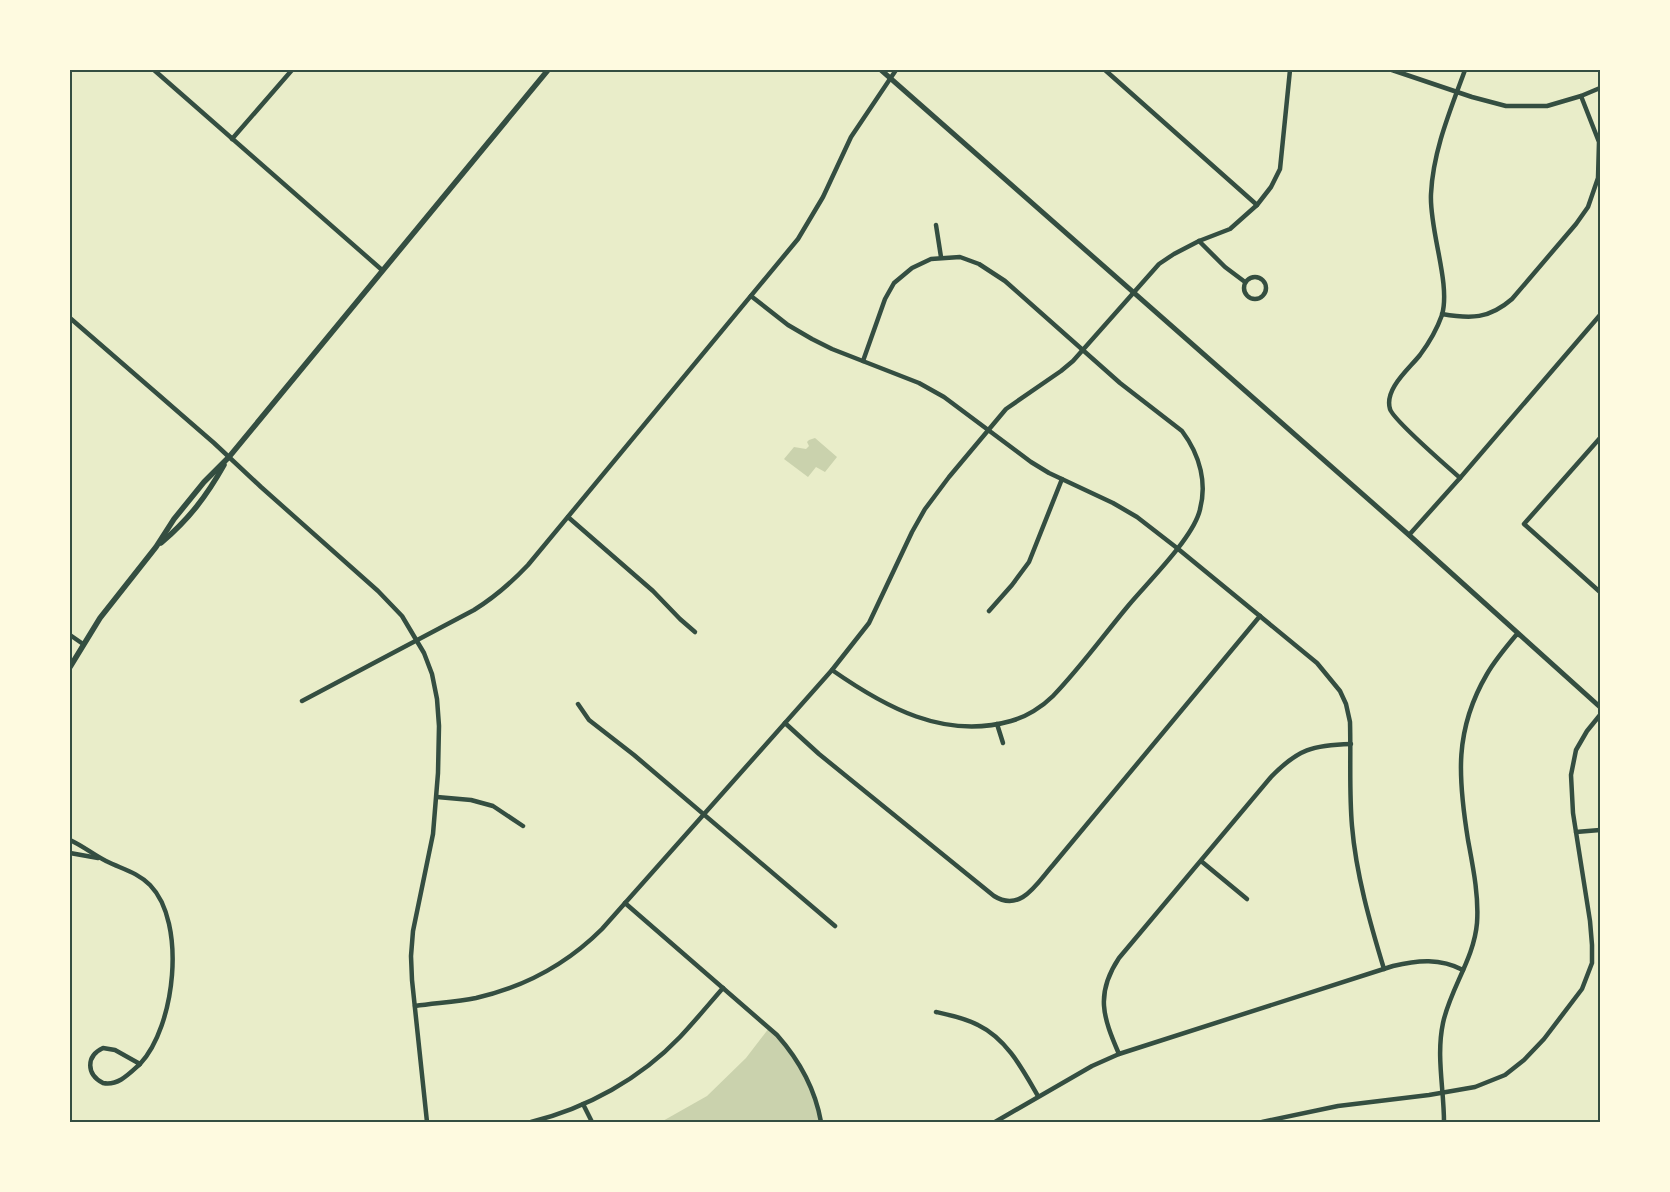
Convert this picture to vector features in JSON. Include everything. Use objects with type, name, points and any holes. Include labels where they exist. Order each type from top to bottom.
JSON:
[{"type":"main road","points":[[70,667],[100,618],[156,547],[174,519],[204,482],[229,457],[548,70]]},
{"type":"main road","points":[[156,547],[182,525],[197,508],[229,457]]},
{"type":"street","points":[[154,70],[382,270]]},
{"type":"street","points":[[232,139],[292,70]]},
{"type":"street","points":[[881,70],[1409,535],[1600,706]]},
{"type":"street","points":[[302,701],[474,610],[499,594],[528,565],[806,228],[823,198],[850,137],[896,70]]},
{"type":"street","points":[[1105,70],[1257,206]]},
{"type":"street","points":[[415,1006],[476,998],[504,989],[543,974],[566,961],[588,943],[832,670],[869,623],[912,532],[925,509],[987,430],[1006,409],[1061,371],[1083,350],[1159,264],[1199,241],[1230,229],[1257,206],[1280,169],[1290,70]]},
{"type":"street","points":[[1392,70],[1456,92],[1506,106],[1548,106],[1600,88]]},
{"type":"street","points":[[1460,478],[1399,422],[1390,410],[1390,398],[1398,378],[1420,355],[1432,338],[1442,314],[1444,290],[1434,233],[1431,196],[1437,150],[1464,70]]},
{"type":"street","points":[[1442,314],[1475,318],[1501,308],[1512,299],[1576,224],[1588,207],[1598,178],[1599,142],[1581,96]]},
{"type":"street","points":[[936,225],[941,257]]},
{"type":"street","points":[[1199,241],[1225,267],[1245,282]]},
{"type":"street","points":[[832,670],[870,695],[924,720],[965,726],[997,724],[1029,714],[1053,696],[1177,548],[1194,524],[1202,499],[1202,471],[1193,448],[1182,431],[1120,383],[1005,281],[993,272],[969,260],[954,256],[941,257],[919,264],[903,274],[884,299],[863,361]]},
{"type":"street","points":[[1250,277],[1260,278],[1266,286],[1264,294],[1258,298],[1251,298],[1244,290],[1245,282],[1250,277]]},
{"type":"street","points":[[751,296],[788,325],[812,339],[919,383],[952,402],[1030,462],[1121,508],[1150,526],[1317,663],[1335,683],[1344,698],[1348,711],[1351,744],[1353,837],[1363,891],[1384,969]]},
{"type":"street","points":[[1409,535],[1600,315]]},
{"type":"street","points":[[70,318],[384,596],[402,616],[417,640],[428,663],[438,699],[437,797],[433,834],[413,931],[411,956],[427,1122]]},
{"type":"street","points":[[1600,438],[1524,524],[1600,592]]},
{"type":"street","points":[[989,611],[1029,562],[1062,479]]},
{"type":"street","points":[[568,517],[653,591],[695,632]]},
{"type":"street","points":[[785,723],[819,754],[994,896],[1009,902],[1015,901],[1026,896],[1053,865],[1260,616]]},
{"type":"street","points":[[1444,1122],[1440,1061],[1443,1024],[1451,997],[1475,937],[1477,910],[1474,876],[1463,810],[1460,751],[1466,724],[1487,673],[1518,634]]},
{"type":"street","points":[[70,635],[83,644]]},
{"type":"street","points":[[578,704],[589,720],[634,755],[835,926]]},
{"type":"street","points":[[1262,1122],[1338,1106],[1443,1093],[1486,1083],[1505,1075],[1544,1039],[1582,989],[1592,963],[1590,921],[1570,791],[1573,760],[1586,731],[1600,716]]},
{"type":"street","points":[[997,724],[1003,743]]},
{"type":"street","points":[[1119,1054],[1102,1005],[1107,980],[1119,958],[1271,777],[1285,763],[1303,751],[1318,747],[1351,744]]},
{"type":"street","points":[[437,797],[471,800],[493,806],[523,826]]},
{"type":"street","points":[[1576,832],[1600,830]]},
{"type":"street","points":[[70,840],[100,858],[128,870],[150,884],[163,904],[170,928],[172,952],[171,984],[164,1019],[154,1046],[140,1064],[116,1082],[106,1084],[99,1081],[92,1075],[90,1066],[92,1056],[103,1048],[115,1050],[140,1064]]},
{"type":"street","points":[[70,853],[100,858]]},
{"type":"street","points":[[1201,861],[1247,898]]},
{"type":"street","points":[[625,903],[777,1035],[790,1050],[809,1082],[821,1122]]},
{"type":"street","points":[[995,1122],[1092,1066],[1119,1054],[1408,962],[1428,960],[1451,965],[1463,970]]},
{"type":"street","points":[[531,1122],[550,1117],[610,1091],[650,1064],[679,1037],[723,988]]},
{"type":"street","points":[[936,1012],[977,1024],[1001,1041],[1038,1096]]},
{"type":"street","points":[[583,1104],[592,1122]]},
{"type":"green space","points":[[815,438],[837,457],[825,472],[816,467],[808,477],[784,459],[794,447],[806,449],[809,446],[807,442]]},
{"type":"green space","points":[[769,1028],[790,1050],[814,1092],[820,1122],[661,1122],[707,1096],[746,1058]]}]
